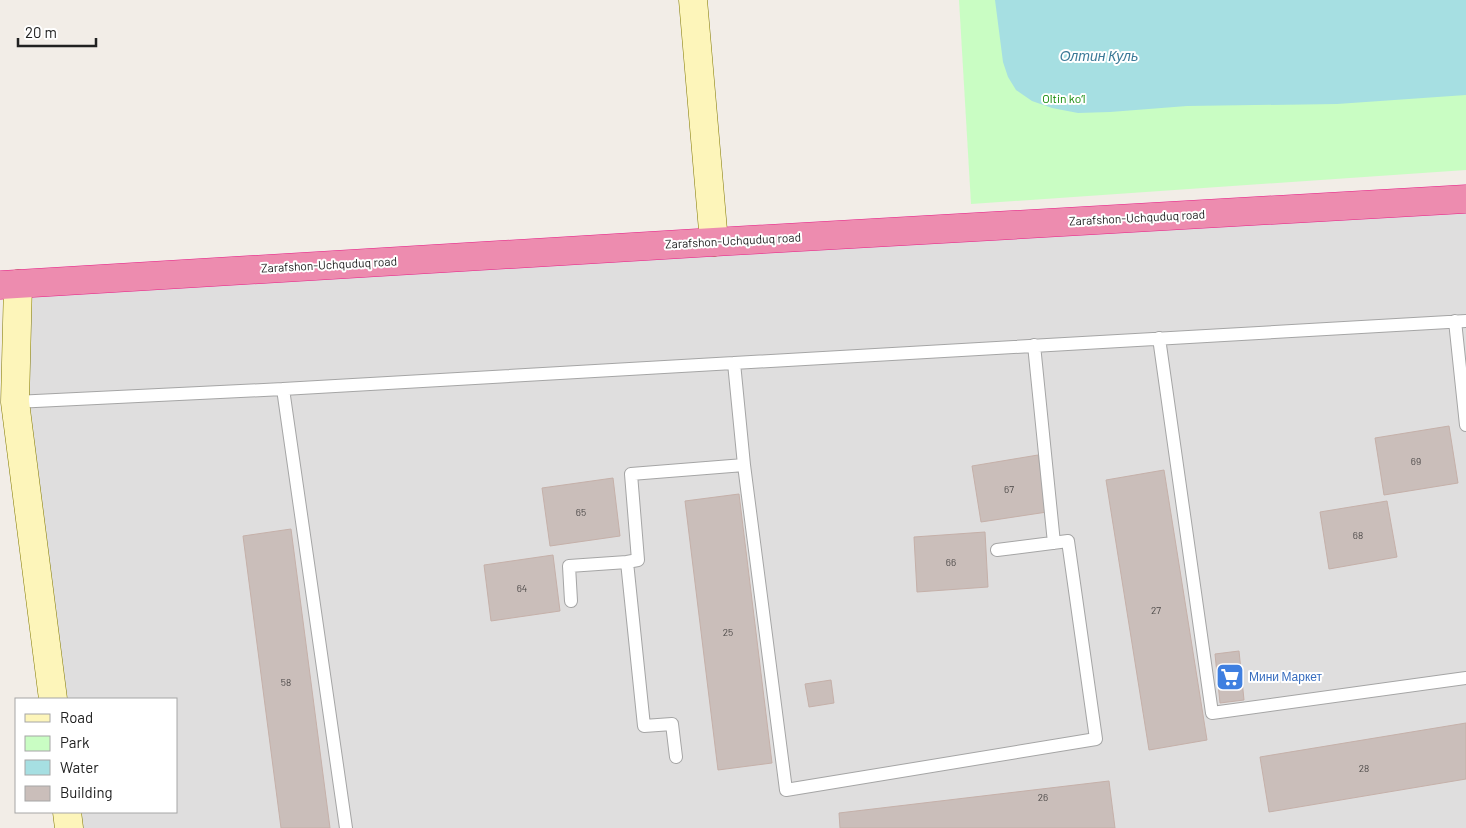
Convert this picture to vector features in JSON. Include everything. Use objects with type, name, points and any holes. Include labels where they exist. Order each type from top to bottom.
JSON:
[{"type":"highway","name":"Zarafshon-Uchquduq road","points":[[9,285],[1466,199]]},
{"type":"street","points":[[693,0],[714,242]]},
{"type":"street","points":[[9,285],[15,402],[53,698]]},
{"type":"street","points":[[67,813],[69,828]]},
{"type":"lane","points":[[15,402],[283,389],[1460,321],[1466,425]]},
{"type":"lane","points":[[1159,338],[1212,713],[1466,678]]},
{"type":"lane","points":[[1034,345],[1054,543]]},
{"type":"lane","points":[[734,363],[744,465],[786,790],[1096,738],[1068,541],[997,550]]},
{"type":"lane","points":[[283,389],[346,828]]},
{"type":"lane","points":[[571,601],[569,566],[638,560],[631,474],[744,465]]},
{"type":"lane","points":[[627,562],[644,726],[672,724],[676,757]]},
{"type":"shaded area","points":[[1466,199],[1466,828],[69,828],[67,813],[178,813],[178,698],[53,698],[18,284]]},
{"type":"green space","name":"Oltin ko‘l","points":[[959,0],[1466,0],[1466,170],[971,204]]},
{"type":"water","name":"Олтин Куль","points":[[995,0],[1466,0],[1466,95],[1337,104],[1187,106],[1110,112],[1078,113],[1052,108],[1032,101],[1016,90],[1008,77],[1003,62]]},
{"type":"building","points":[[1449,426],[1458,483],[1384,495],[1375,438]]},
{"type":"building","points":[[1038,455],[1047,512],[981,522],[972,466]]},
{"type":"building","points":[[1164,470],[1207,740],[1149,750],[1106,480]]},
{"type":"building","points":[[613,478],[620,536],[550,546],[542,488]]},
{"type":"building","points":[[739,494],[772,763],[718,770],[685,501]]},
{"type":"building","points":[[1387,501],[1397,557],[1329,569],[1320,512]]},
{"type":"building","points":[[291,529],[330,828],[281,828],[243,536]]},
{"type":"building","points":[[985,532],[988,587],[917,592],[914,537]]},
{"type":"building","points":[[553,555],[560,611],[491,621],[484,565]]},
{"type":"building","name":"Мини Маркет","points":[[1239,651],[1244,700],[1220,703],[1215,654]]},
{"type":"building","points":[[831,680],[834,703],[809,707],[805,684]]},
{"type":"building","points":[[1466,723],[1466,779],[1269,812],[1260,757]]},
{"type":"building","points":[[1109,781],[1115,828],[840,828],[839,813]]},
{"type":"place","name":"Мини Маркет","points":[[1230,677]]}]
